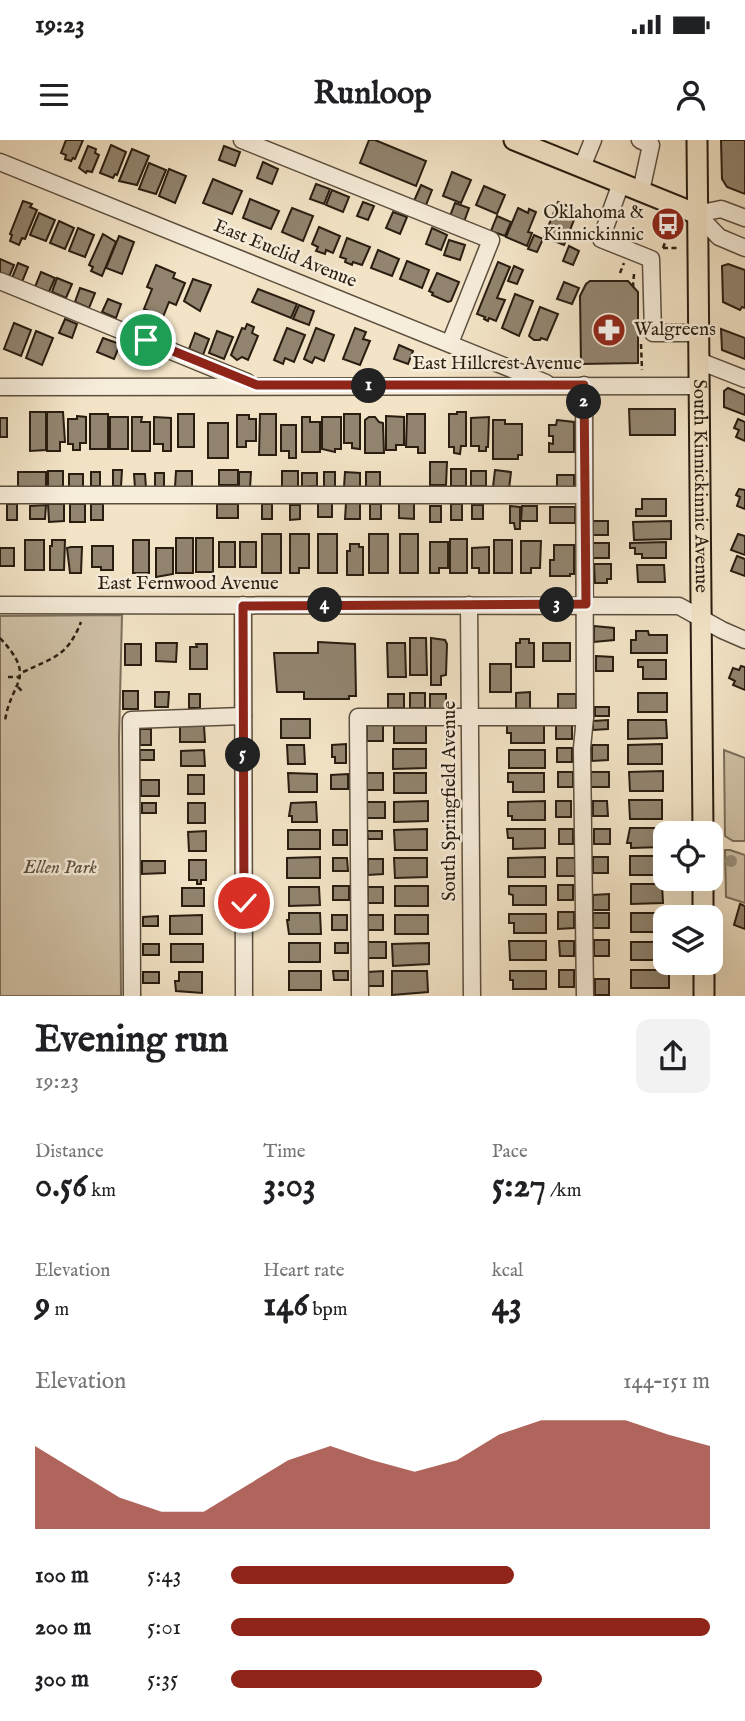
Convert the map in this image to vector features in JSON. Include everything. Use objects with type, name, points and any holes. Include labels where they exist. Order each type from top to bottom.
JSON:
[{"type":"main road","points":[[514,140],[697,214]]},
{"type":"main road","name":"South Kinnickinnic Avenue","points":[[697,140],[703,821]]},
{"type":"main road","points":[[704,975],[704,996]]},
{"type":"street","points":[[242,140],[491,240],[450,343]]},
{"type":"street","points":[[582,167],[593,140]]},
{"type":"street","points":[[641,191],[648,142]]},
{"type":"street","name":"East Euclid Avenue","points":[[0,162],[553,386]]},
{"type":"street","points":[[621,183],[601,239],[651,258],[653,333],[699,332]]},
{"type":"street","points":[[697,214],[720,209],[745,218]]},
{"type":"street","points":[[697,214],[719,237],[745,247]]},
{"type":"street","points":[[0,281],[257,385]]},
{"type":"street","points":[[699,361],[745,379]]},
{"type":"street","points":[[584,385],[584,996]]},
{"type":"street","name":"East Hillcrest Avenue","points":[[0,387],[699,386]]},
{"type":"street","points":[[0,495],[584,495]]},
{"type":"street","name":"East Fernwood Avenue","points":[[0,605],[680,606],[745,640]]},
{"type":"street","name":"South Springfield Avenue","points":[[469,605],[472,996]]},
{"type":"street","points":[[243,606],[244,996]]},
{"type":"street","points":[[132,996],[131,720],[243,716]]},
{"type":"street","points":[[360,996],[358,717],[586,717]]},
{"type":"path","points":[[660,254],[668,234]]},
{"type":"path","points":[[663,248],[677,248]]},
{"type":"path","points":[[8,677],[21,675],[54,659],[76,636],[81,622]]},
{"type":"path","points":[[0,638],[11,650],[21,675],[18,687],[11,696],[5,721]]},
{"type":"path","points":[[18,687],[24,693]]},
{"type":"green space","name":"Ellen Park","points":[[122,615],[119,739],[121,996],[0,996],[0,616]]},
{"type":"green space","points":[[724,750],[745,758],[745,841],[733,841],[725,836]]},
{"type":"green space","points":[[725,850],[745,855],[745,903],[726,897]]},
{"type":"building","points":[[66,140],[83,140],[75,159],[71,161],[65,159],[66,155],[61,153]]},
{"type":"building","points":[[369,140],[426,161],[416,186],[360,163]]},
{"type":"building","points":[[721,140],[745,140],[745,194],[727,187],[722,179]]},
{"type":"building","points":[[111,145],[126,152],[117,175],[113,178],[100,173]]},
{"type":"building","points":[[88,146],[96,149],[95,153],[99,155],[92,172],[86,173],[79,168]]},
{"type":"building","points":[[224,146],[240,152],[235,166],[219,160]]},
{"type":"building","points":[[132,149],[149,156],[137,185],[119,181]]},
{"type":"building","points":[[263,162],[278,169],[272,184],[257,178]]},
{"type":"building","points":[[149,163],[166,170],[156,194],[139,189]]},
{"type":"building","points":[[169,169],[186,176],[175,203],[159,196]]},
{"type":"building","points":[[452,172],[471,180],[461,203],[443,196]]},
{"type":"building","points":[[213,179],[242,191],[232,214],[203,203]]},
{"type":"building","points":[[316,184],[330,189],[324,204],[310,199]]},
{"type":"building","points":[[421,185],[432,190],[426,205],[414,201]]},
{"type":"building","points":[[484,186],[505,195],[497,214],[476,205]]},
{"type":"building","points":[[332,190],[349,197],[343,212],[326,205]]},
{"type":"building","points":[[250,199],[279,211],[271,229],[243,218]]},
{"type":"building","points":[[23,201],[32,204],[30,207],[37,210],[25,239],[22,238],[19,245],[10,241],[10,234]]},
{"type":"building","points":[[363,202],[374,206],[368,220],[357,216]]},
{"type":"building","points":[[558,202],[578,210],[564,245],[544,237]]},
{"type":"building","points":[[455,203],[469,208],[464,222],[450,216]]},
{"type":"building","points":[[292,208],[313,216],[303,241],[282,232]]},
{"type":"building","points":[[518,208],[528,213],[529,209],[536,212],[528,232],[532,233],[527,246],[506,237]]},
{"type":"building","points":[[393,212],[407,217],[400,234],[386,228]]},
{"type":"building","points":[[39,213],[55,220],[46,241],[30,235]]},
{"type":"building","points":[[497,216],[511,222],[505,236],[491,231]]},
{"type":"building","points":[[59,221],[74,228],[65,249],[50,243]]},
{"type":"building","points":[[319,227],[340,236],[333,253],[326,250],[325,254],[316,251],[318,247],[312,244]]},
{"type":"building","points":[[78,228],[94,235],[85,257],[69,251]]},
{"type":"building","points":[[432,228],[447,235],[441,250],[426,244]]},
{"type":"building","points":[[103,234],[116,242],[102,276],[91,271],[93,267],[89,265]]},
{"type":"building","points":[[534,235],[543,239],[537,252],[528,249]]},
{"type":"building","points":[[119,236],[134,242],[122,274],[106,268]]},
{"type":"building","points":[[347,238],[370,247],[362,265],[353,262],[352,265],[340,257]]},
{"type":"building","points":[[449,240],[465,245],[460,260],[444,255]]},
{"type":"building","points":[[569,246],[579,251],[573,265],[563,261]]},
{"type":"building","points":[[378,250],[399,259],[392,276],[371,268]]},
{"type":"building","points":[[0,259],[14,265],[9,277],[0,273]]},
{"type":"building","points":[[407,261],[429,270],[422,288],[400,279]]},
{"type":"building","points":[[498,262],[510,267],[497,298],[505,300],[496,321],[489,318],[488,321],[477,314]]},
{"type":"building","points":[[18,263],[28,267],[22,282],[12,278]]},
{"type":"building","points":[[728,264],[745,270],[745,308],[740,310],[723,302],[722,266]]},
{"type":"building","points":[[156,265],[175,273],[173,278],[185,283],[176,305],[169,302],[163,317],[144,309],[152,289],[147,287]]},
{"type":"building","points":[[514,266],[523,270],[517,284],[508,281]]},
{"type":"building","points":[[41,272],[55,278],[49,292],[35,287]]},
{"type":"building","points":[[437,273],[459,282],[451,301],[432,295],[429,291]]},
{"type":"building","points":[[57,278],[72,284],[66,298],[52,292]]},
{"type":"building","points":[[193,279],[211,285],[200,311],[184,301]]},
{"type":"building","name":"Walgreens","points":[[590,281],[628,281],[638,292],[638,363],[581,364],[580,296]]},
{"type":"building","points":[[564,282],[579,288],[572,304],[557,299]]},
{"type":"building","points":[[80,288],[95,293],[89,308],[75,302]]},
{"type":"building","points":[[258,289],[297,304],[291,318],[252,302]]},
{"type":"building","points":[[515,294],[533,301],[519,336],[502,328]]},
{"type":"building","points":[[108,299],[121,304],[116,318],[102,312]]},
{"type":"building","points":[[299,305],[314,311],[309,325],[293,319]]},
{"type":"building","points":[[540,307],[558,314],[547,340],[534,340],[529,336]]},
{"type":"building","points":[[65,319],[77,324],[72,338],[59,333]]},
{"type":"building","points":[[14,323],[31,330],[21,356],[4,349]]},
{"type":"building","points":[[247,324],[254,327],[252,333],[258,336],[248,360],[242,357],[237,360],[231,355],[242,328],[245,329]]},
{"type":"building","points":[[287,328],[305,335],[294,362],[285,358],[283,364],[274,360]]},
{"type":"building","points":[[316,328],[334,335],[324,361],[315,357],[312,363],[304,359]]},
{"type":"building","points":[[355,328],[366,332],[363,339],[370,341],[360,365],[343,359]]},
{"type":"building","points":[[721,329],[745,338],[745,359],[722,350]]},
{"type":"building","points":[[36,331],[53,338],[42,365],[26,358]]},
{"type":"building","points":[[217,331],[233,337],[224,359],[209,353]]},
{"type":"building","points":[[195,333],[209,339],[203,355],[189,349]]},
{"type":"building","points":[[103,338],[120,344],[114,359],[97,352]]},
{"type":"building","points":[[129,340],[146,346],[140,360],[124,354]]},
{"type":"building","points":[[399,345],[413,351],[408,364],[394,359]]},
{"type":"building","points":[[728,388],[745,395],[745,415],[724,407],[724,391]]},
{"type":"building","points":[[629,409],[675,409],[675,435],[630,435]]},
{"type":"building","points":[[30,412],[46,412],[46,450],[30,451]]},
{"type":"building","points":[[47,412],[63,412],[65,442],[60,442],[60,451],[47,451]]},
{"type":"building","points":[[466,412],[466,446],[461,446],[460,454],[454,453],[454,447],[449,447],[449,414]]},
{"type":"building","points":[[90,414],[108,414],[108,449],[90,449]]},
{"type":"building","points":[[178,414],[194,414],[194,447],[178,447]]},
{"type":"building","points":[[260,414],[276,414],[276,455],[259,455]]},
{"type":"building","points":[[344,414],[360,414],[360,449],[352,448],[352,443],[344,443]]},
{"type":"building","points":[[407,414],[425,414],[425,453],[418,453],[418,447],[406,447]]},
{"type":"building","points":[[237,415],[249,415],[249,419],[256,419],[256,441],[246,441],[246,447],[237,447]]},
{"type":"building","points":[[77,416],[86,417],[86,443],[80,443],[80,450],[73,450],[73,444],[68,444],[68,419],[77,419]]},
{"type":"building","points":[[386,416],[404,417],[404,445],[396,445],[396,450],[386,450]]},
{"type":"building","points":[[110,417],[128,417],[128,449],[110,449]]},
{"type":"building","points":[[132,417],[142,417],[141,422],[150,422],[150,451],[132,451]]},
{"type":"building","points":[[154,417],[171,418],[171,451],[163,451],[163,444],[154,444]]},
{"type":"building","points":[[302,417],[310,417],[310,422],[320,422],[320,452],[302,452]]},
{"type":"building","points":[[322,417],[341,417],[341,449],[335,449],[335,452],[322,449]]},
{"type":"building","points":[[375,417],[383,423],[384,453],[365,453],[365,420]]},
{"type":"building","points":[[489,417],[488,447],[486,451],[479,451],[479,446],[471,446],[471,418]]},
{"type":"building","points":[[0,418],[7,418],[7,437],[0,437]]},
{"type":"building","points":[[738,419],[745,422],[745,441],[736,437],[739,430],[734,428]]},
{"type":"building","points":[[493,420],[505,420],[505,424],[522,424],[522,455],[518,455],[518,459],[493,459]]},
{"type":"building","points":[[557,420],[574,422],[574,452],[549,452],[549,443],[553,444],[553,436],[549,436],[549,425],[556,425]]},
{"type":"building","points":[[208,423],[228,423],[228,458],[208,458]]},
{"type":"building","points":[[281,425],[296,425],[296,458],[289,458],[289,451],[281,451]]},
{"type":"building","points":[[430,462],[447,462],[446,485],[430,485]]},
{"type":"building","points":[[451,469],[466,469],[466,486],[451,486]]},
{"type":"building","points":[[113,470],[122,470],[121,486],[113,486]]},
{"type":"building","points":[[219,470],[238,470],[238,485],[219,485]]},
{"type":"building","points":[[495,470],[511,472],[509,489],[493,487]]},
{"type":"building","points":[[48,471],[63,471],[63,487],[48,487]]},
{"type":"building","points":[[176,471],[192,471],[192,487],[175,487]]},
{"type":"building","points":[[282,471],[298,471],[298,489],[282,490]]},
{"type":"building","points":[[471,471],[486,471],[486,486],[471,486]]},
{"type":"building","points":[[18,472],[46,472],[46,488],[18,487]]},
{"type":"building","points":[[91,472],[100,472],[100,486],[91,486]]},
{"type":"building","points":[[239,472],[251,472],[250,488],[239,488]]},
{"type":"building","points":[[324,472],[335,472],[335,488],[324,488]]},
{"type":"building","points":[[345,472],[360,473],[360,487],[344,487]]},
{"type":"building","points":[[366,472],[380,472],[380,487],[366,487]]},
{"type":"building","points":[[155,473],[164,473],[164,488],[155,488]]},
{"type":"building","points":[[302,473],[317,473],[317,486],[302,487]]},
{"type":"building","points":[[69,474],[83,474],[83,488],[69,488]]},
{"type":"building","points":[[134,474],[145,474],[146,488],[135,488]]},
{"type":"building","points":[[557,475],[574,475],[574,490],[557,490]]},
{"type":"building","points":[[739,489],[745,490],[745,509],[737,506],[740,497],[736,495]]},
{"type":"building","points":[[642,499],[666,499],[666,516],[636,516],[636,509],[642,509]]},
{"type":"building","points":[[318,503],[332,503],[332,517],[318,517]]},
{"type":"building","points":[[346,503],[360,503],[360,519],[345,519]]},
{"type":"building","points":[[399,503],[414,503],[414,519],[399,518]]},
{"type":"building","points":[[7,504],[17,504],[17,520],[7,520]]},
{"type":"building","points":[[48,504],[64,504],[64,521],[49,522]]},
{"type":"building","points":[[70,504],[85,504],[85,522],[70,522]]},
{"type":"building","points":[[91,504],[103,504],[103,520],[91,520]]},
{"type":"building","points":[[217,504],[238,504],[238,518],[217,518]]},
{"type":"building","points":[[262,504],[272,504],[272,519],[262,519]]},
{"type":"building","points":[[370,504],[381,504],[381,519],[370,519]]},
{"type":"building","points":[[451,504],[462,504],[462,520],[451,520]]},
{"type":"building","points":[[46,505],[45,519],[30,519],[30,506]]},
{"type":"building","points":[[290,505],[300,505],[300,519],[290,520]]},
{"type":"building","points":[[472,505],[483,505],[483,519],[472,519]]},
{"type":"building","points":[[430,506],[441,506],[441,522],[430,522]]},
{"type":"building","points":[[510,506],[520,507],[520,529],[515,529],[514,523],[510,523]]},
{"type":"building","points":[[522,506],[537,506],[537,521],[521,521]]},
{"type":"building","points":[[550,507],[575,507],[575,523],[550,523]]},
{"type":"building","points":[[593,521],[608,521],[608,535],[593,535]]},
{"type":"building","points":[[671,521],[671,539],[634,540],[633,522]]},
{"type":"building","points":[[262,534],[281,534],[281,573],[262,573]]},
{"type":"building","points":[[290,534],[309,534],[309,568],[299,568],[299,573],[290,573]]},
{"type":"building","points":[[318,534],[337,534],[337,573],[318,573]]},
{"type":"building","points":[[369,534],[388,534],[388,573],[369,573]]},
{"type":"building","points":[[400,534],[418,534],[418,573],[400,573]]},
{"type":"building","points":[[738,534],[745,536],[745,555],[731,550]]},
{"type":"building","points":[[176,538],[193,538],[193,573],[176,573]]},
{"type":"building","points":[[196,538],[213,538],[213,572],[196,572]]},
{"type":"building","points":[[450,539],[467,539],[467,573],[450,573]]},
{"type":"building","points":[[25,540],[44,540],[44,570],[25,570]]},
{"type":"building","points":[[52,540],[65,540],[64,570],[50,570]]},
{"type":"building","points":[[133,540],[149,540],[149,573],[133,573]]},
{"type":"building","points":[[494,540],[512,540],[512,573],[494,573]]},
{"type":"building","points":[[521,541],[541,541],[540,568],[531,568],[531,573],[521,573]]},
{"type":"building","points":[[219,542],[235,542],[235,567],[219,567]]},
{"type":"building","points":[[240,542],[256,542],[256,567],[240,567]]},
{"type":"building","points":[[430,542],[448,542],[448,568],[439,568],[439,573],[430,573]]},
{"type":"building","points":[[666,542],[666,558],[642,558],[642,554],[635,554],[635,548],[630,548],[630,543]]},
{"type":"building","points":[[593,543],[609,543],[609,558],[593,558]]},
{"type":"building","points":[[350,544],[363,547],[363,575],[347,575],[347,551],[350,551]]},
{"type":"building","points":[[554,545],[574,545],[574,574],[550,576]]},
{"type":"building","points":[[92,546],[113,546],[113,570],[92,567]]},
{"type":"building","points":[[82,547],[81,573],[70,573],[67,548]]},
{"type":"building","points":[[489,547],[489,573],[479,573],[479,568],[472,568],[472,548]]},
{"type":"building","points":[[0,548],[14,548],[14,566],[0,566]]},
{"type":"building","points":[[156,548],[173,548],[173,574],[156,577]]},
{"type":"building","points":[[737,556],[745,559],[745,576],[731,571]]},
{"type":"building","points":[[594,564],[611,564],[611,579],[607,579],[607,583],[595,583]]},
{"type":"building","points":[[637,565],[664,565],[665,582],[638,582]]},
{"type":"building","points":[[594,626],[614,628],[614,640],[594,642]]},
{"type":"building","points":[[636,631],[648,631],[649,635],[667,635],[667,653],[631,653],[631,640],[636,640]]},
{"type":"building","points":[[410,638],[426,638],[427,675],[410,675]]},
{"type":"building","points":[[431,638],[445,640],[447,644],[446,675],[441,676],[441,685],[431,685]]},
{"type":"building","points":[[520,639],[529,639],[529,643],[534,643],[534,667],[516,667],[516,643],[520,643]]},
{"type":"building","points":[[318,642],[355,644],[356,696],[349,696],[349,699],[304,699],[304,692],[277,692],[274,653],[318,653]]},
{"type":"building","points":[[156,643],[177,643],[176,662],[156,661]]},
{"type":"building","points":[[387,643],[405,643],[406,677],[388,677]]},
{"type":"building","points":[[543,643],[570,643],[570,661],[543,661]]},
{"type":"building","points":[[125,644],[141,644],[141,665],[125,665]]},
{"type":"building","points":[[196,644],[207,644],[207,669],[190,669],[190,647],[197,647]]},
{"type":"building","points":[[596,656],[613,657],[613,671],[596,671]]},
{"type":"building","points":[[638,660],[666,660],[666,679],[643,679],[643,667],[638,667]]},
{"type":"building","points":[[490,664],[511,664],[511,692],[490,692]]},
{"type":"building","points":[[741,666],[745,667],[745,690],[733,685],[735,681],[729,678],[733,668],[739,670]]},
{"type":"building","points":[[123,691],[138,691],[138,709],[123,709]]},
{"type":"building","points":[[155,692],[169,692],[168,707],[155,707]]},
{"type":"building","points":[[530,692],[530,709],[516,709],[516,693]]},
{"type":"building","points":[[410,693],[425,693],[425,708],[410,708]]},
{"type":"building","points":[[638,693],[667,693],[667,712],[638,712]]},
{"type":"building","points":[[189,694],[200,694],[200,708],[189,708]]},
{"type":"building","points":[[388,694],[404,694],[404,708],[388,708]]},
{"type":"building","points":[[430,694],[446,694],[446,709],[430,709]]},
{"type":"building","points":[[558,694],[576,694],[576,710],[558,710]]},
{"type":"building","points":[[595,707],[609,707],[609,716],[595,716]]},
{"type":"building","points":[[281,719],[310,719],[310,738],[281,738]]},
{"type":"building","points":[[608,720],[608,729],[593,730],[593,721]]},
{"type":"building","points":[[628,720],[666,720],[667,738],[628,739]]},
{"type":"building","points":[[394,724],[426,724],[426,743],[394,743]]},
{"type":"building","points":[[507,724],[544,724],[544,743],[511,743]]},
{"type":"building","points":[[367,725],[383,725],[383,741],[367,741]]},
{"type":"building","points":[[556,725],[572,725],[572,739],[556,739]]},
{"type":"building","points":[[180,726],[204,726],[205,742],[180,742]]},
{"type":"building","points":[[140,729],[151,729],[151,745],[140,745]]},
{"type":"building","points":[[346,744],[346,763],[335,763],[332,745]]},
{"type":"building","points":[[662,744],[662,764],[628,764],[628,745]]},
{"type":"building","points":[[287,745],[304,745],[305,764],[288,764]]},
{"type":"building","points":[[592,745],[608,745],[608,760],[592,761]]},
{"type":"building","points":[[557,748],[572,748],[572,762],[557,762]]},
{"type":"building","points":[[393,749],[426,749],[426,768],[393,769]]},
{"type":"building","points":[[140,750],[154,750],[154,760],[140,760]]},
{"type":"building","points":[[204,750],[205,766],[181,766],[181,751]]},
{"type":"building","points":[[509,750],[545,750],[545,768],[509,768]]},
{"type":"building","points":[[663,771],[663,791],[630,791],[629,772]]},
{"type":"building","points":[[558,772],[573,772],[573,787],[558,787]]},
{"type":"building","points":[[591,772],[609,772],[609,787],[591,787]]},
{"type":"building","points":[[288,773],[317,774],[317,792],[289,792]]},
{"type":"building","points":[[366,773],[383,773],[383,790],[366,790]]},
{"type":"building","points":[[394,773],[426,773],[426,793],[394,793]]},
{"type":"building","points":[[508,773],[544,773],[544,792],[513,792],[513,782],[508,782]]},
{"type":"building","points":[[348,774],[348,789],[331,789],[331,775]]},
{"type":"building","points":[[188,775],[204,775],[204,794],[188,794]]},
{"type":"building","points":[[141,780],[159,780],[159,796],[141,796]]},
{"type":"building","points":[[629,800],[662,800],[662,819],[630,819]]},
{"type":"building","points":[[428,801],[428,821],[394,822],[394,802]]},
{"type":"building","points":[[545,801],[545,820],[512,820],[512,816],[508,816],[508,802]]},
{"type":"building","points":[[556,801],[571,801],[571,817],[556,817]]},
{"type":"building","points":[[593,801],[607,801],[608,816],[593,816]]},
{"type":"building","points":[[316,802],[317,822],[292,822],[292,816],[289,816],[291,803]]},
{"type":"building","points":[[367,802],[385,802],[385,818],[367,818]]},
{"type":"building","points":[[142,803],[156,803],[156,813],[142,813]]},
{"type":"building","points":[[188,803],[205,803],[205,823],[188,823]]},
{"type":"building","points":[[630,828],[653,828],[653,847],[631,848],[631,843],[627,843]]},
{"type":"building","points":[[427,829],[427,850],[395,850],[394,830]]},
{"type":"building","points":[[507,829],[545,829],[545,848],[513,849],[513,838],[508,838]]},
{"type":"building","points":[[559,829],[573,829],[573,844],[559,844]]},
{"type":"building","points":[[594,829],[610,829],[610,844],[594,844]]},
{"type":"building","points":[[288,830],[320,830],[320,849],[288,849]]},
{"type":"building","points":[[333,830],[347,830],[347,845],[333,845]]},
{"type":"building","points":[[206,831],[206,851],[189,851],[188,832]]},
{"type":"building","points":[[367,831],[382,831],[382,839],[368,839]]},
{"type":"building","points":[[630,856],[653,856],[653,875],[630,875]]},
{"type":"building","points":[[320,857],[320,878],[287,878],[287,858]]},
{"type":"building","points":[[545,857],[545,877],[508,877],[508,858]]},
{"type":"building","points":[[593,857],[608,857],[608,873],[593,873]]},
{"type":"building","points":[[333,858],[347,858],[348,871],[333,871]]},
{"type":"building","points":[[394,858],[427,858],[427,877],[395,878]]},
{"type":"building","points":[[557,858],[575,858],[575,876],[557,876]]},
{"type":"building","points":[[368,859],[383,859],[383,874],[368,875]]},
{"type":"building","points":[[189,860],[206,860],[206,880],[201,880],[201,884],[197,884],[197,880],[189,880]]},
{"type":"building","points":[[142,861],[165,861],[165,873],[142,874]]},
{"type":"building","points":[[631,884],[653,884],[653,891],[662,891],[663,903],[631,904]]},
{"type":"building","points":[[558,885],[573,885],[573,900],[558,900]]},
{"type":"building","points":[[333,886],[349,886],[349,900],[333,900]]},
{"type":"building","points":[[395,886],[428,886],[428,906],[395,906]]},
{"type":"building","points":[[509,886],[546,886],[546,905],[513,905]]},
{"type":"building","points":[[289,887],[319,887],[320,905],[289,906]]},
{"type":"building","points":[[368,887],[383,887],[383,903],[368,903]]},
{"type":"building","points":[[182,888],[204,888],[204,906],[182,906]]},
{"type":"building","points":[[609,894],[609,910],[593,910],[593,895]]},
{"type":"building","points":[[740,904],[745,906],[745,929],[734,925]]},
{"type":"building","points":[[558,912],[574,912],[574,928],[558,929]]},
{"type":"building","points":[[289,913],[320,913],[321,934],[289,934]]},
{"type":"building","points":[[593,913],[609,913],[609,928],[593,928]]},
{"type":"building","points":[[631,913],[653,913],[653,932],[631,932]]},
{"type":"building","points":[[509,914],[546,914],[546,933],[514,933],[514,923],[509,923]]},
{"type":"building","points":[[202,915],[202,934],[170,934],[170,916]]},
{"type":"building","points":[[332,915],[347,915],[347,930],[332,930]]},
{"type":"building","points":[[368,915],[383,915],[383,930],[368,930]]},
{"type":"building","points":[[395,915],[428,915],[428,934],[395,934]]},
{"type":"building","points":[[158,916],[158,926],[143,926],[143,917]]},
{"type":"building","points":[[594,940],[609,940],[609,956],[594,956]]},
{"type":"building","points":[[509,941],[546,941],[546,960],[510,960]]},
{"type":"building","points":[[559,941],[574,941],[574,956],[560,956]]},
{"type":"building","points":[[368,942],[386,942],[386,958],[368,958]]},
{"type":"building","points":[[631,942],[653,942],[653,960],[631,960]]},
{"type":"building","points":[[289,943],[320,943],[320,962],[289,962]]},
{"type":"building","points":[[335,943],[348,943],[348,953],[335,953]]},
{"type":"building","points":[[429,943],[429,964],[393,966],[392,944]]},
{"type":"building","points":[[143,944],[159,944],[159,955],[143,955]]},
{"type":"building","points":[[171,944],[203,944],[203,962],[171,962]]},
{"type":"building","points":[[559,970],[574,970],[574,987],[559,987]]},
{"type":"building","points":[[631,970],[653,970],[653,975],[669,975],[669,988],[631,988]]},
{"type":"building","points":[[289,971],[321,971],[321,990],[289,990]]},
{"type":"building","points":[[333,971],[348,971],[348,980],[334,980]]},
{"type":"building","points":[[383,971],[383,986],[368,986],[368,972]]},
{"type":"building","points":[[392,971],[427,971],[428,992],[392,995]]},
{"type":"building","points":[[510,971],[546,971],[546,989],[513,989]]},
{"type":"building","points":[[143,972],[159,972],[159,983],[143,983]]},
{"type":"building","points":[[179,972],[202,972],[202,993],[176,991],[175,981],[179,981]]},
{"type":"building","points":[[595,979],[609,979],[609,995],[595,995]]},
{"type":"place","name":"Oklahoma & Kinnickinnic","points":[[668,224]]},
{"type":"place","name":"Walgreens","points":[[609,330]]},
{"type":"route","points":[[146,340],[257,385],[584,385],[586,604],[243,606],[244,903]]}]
